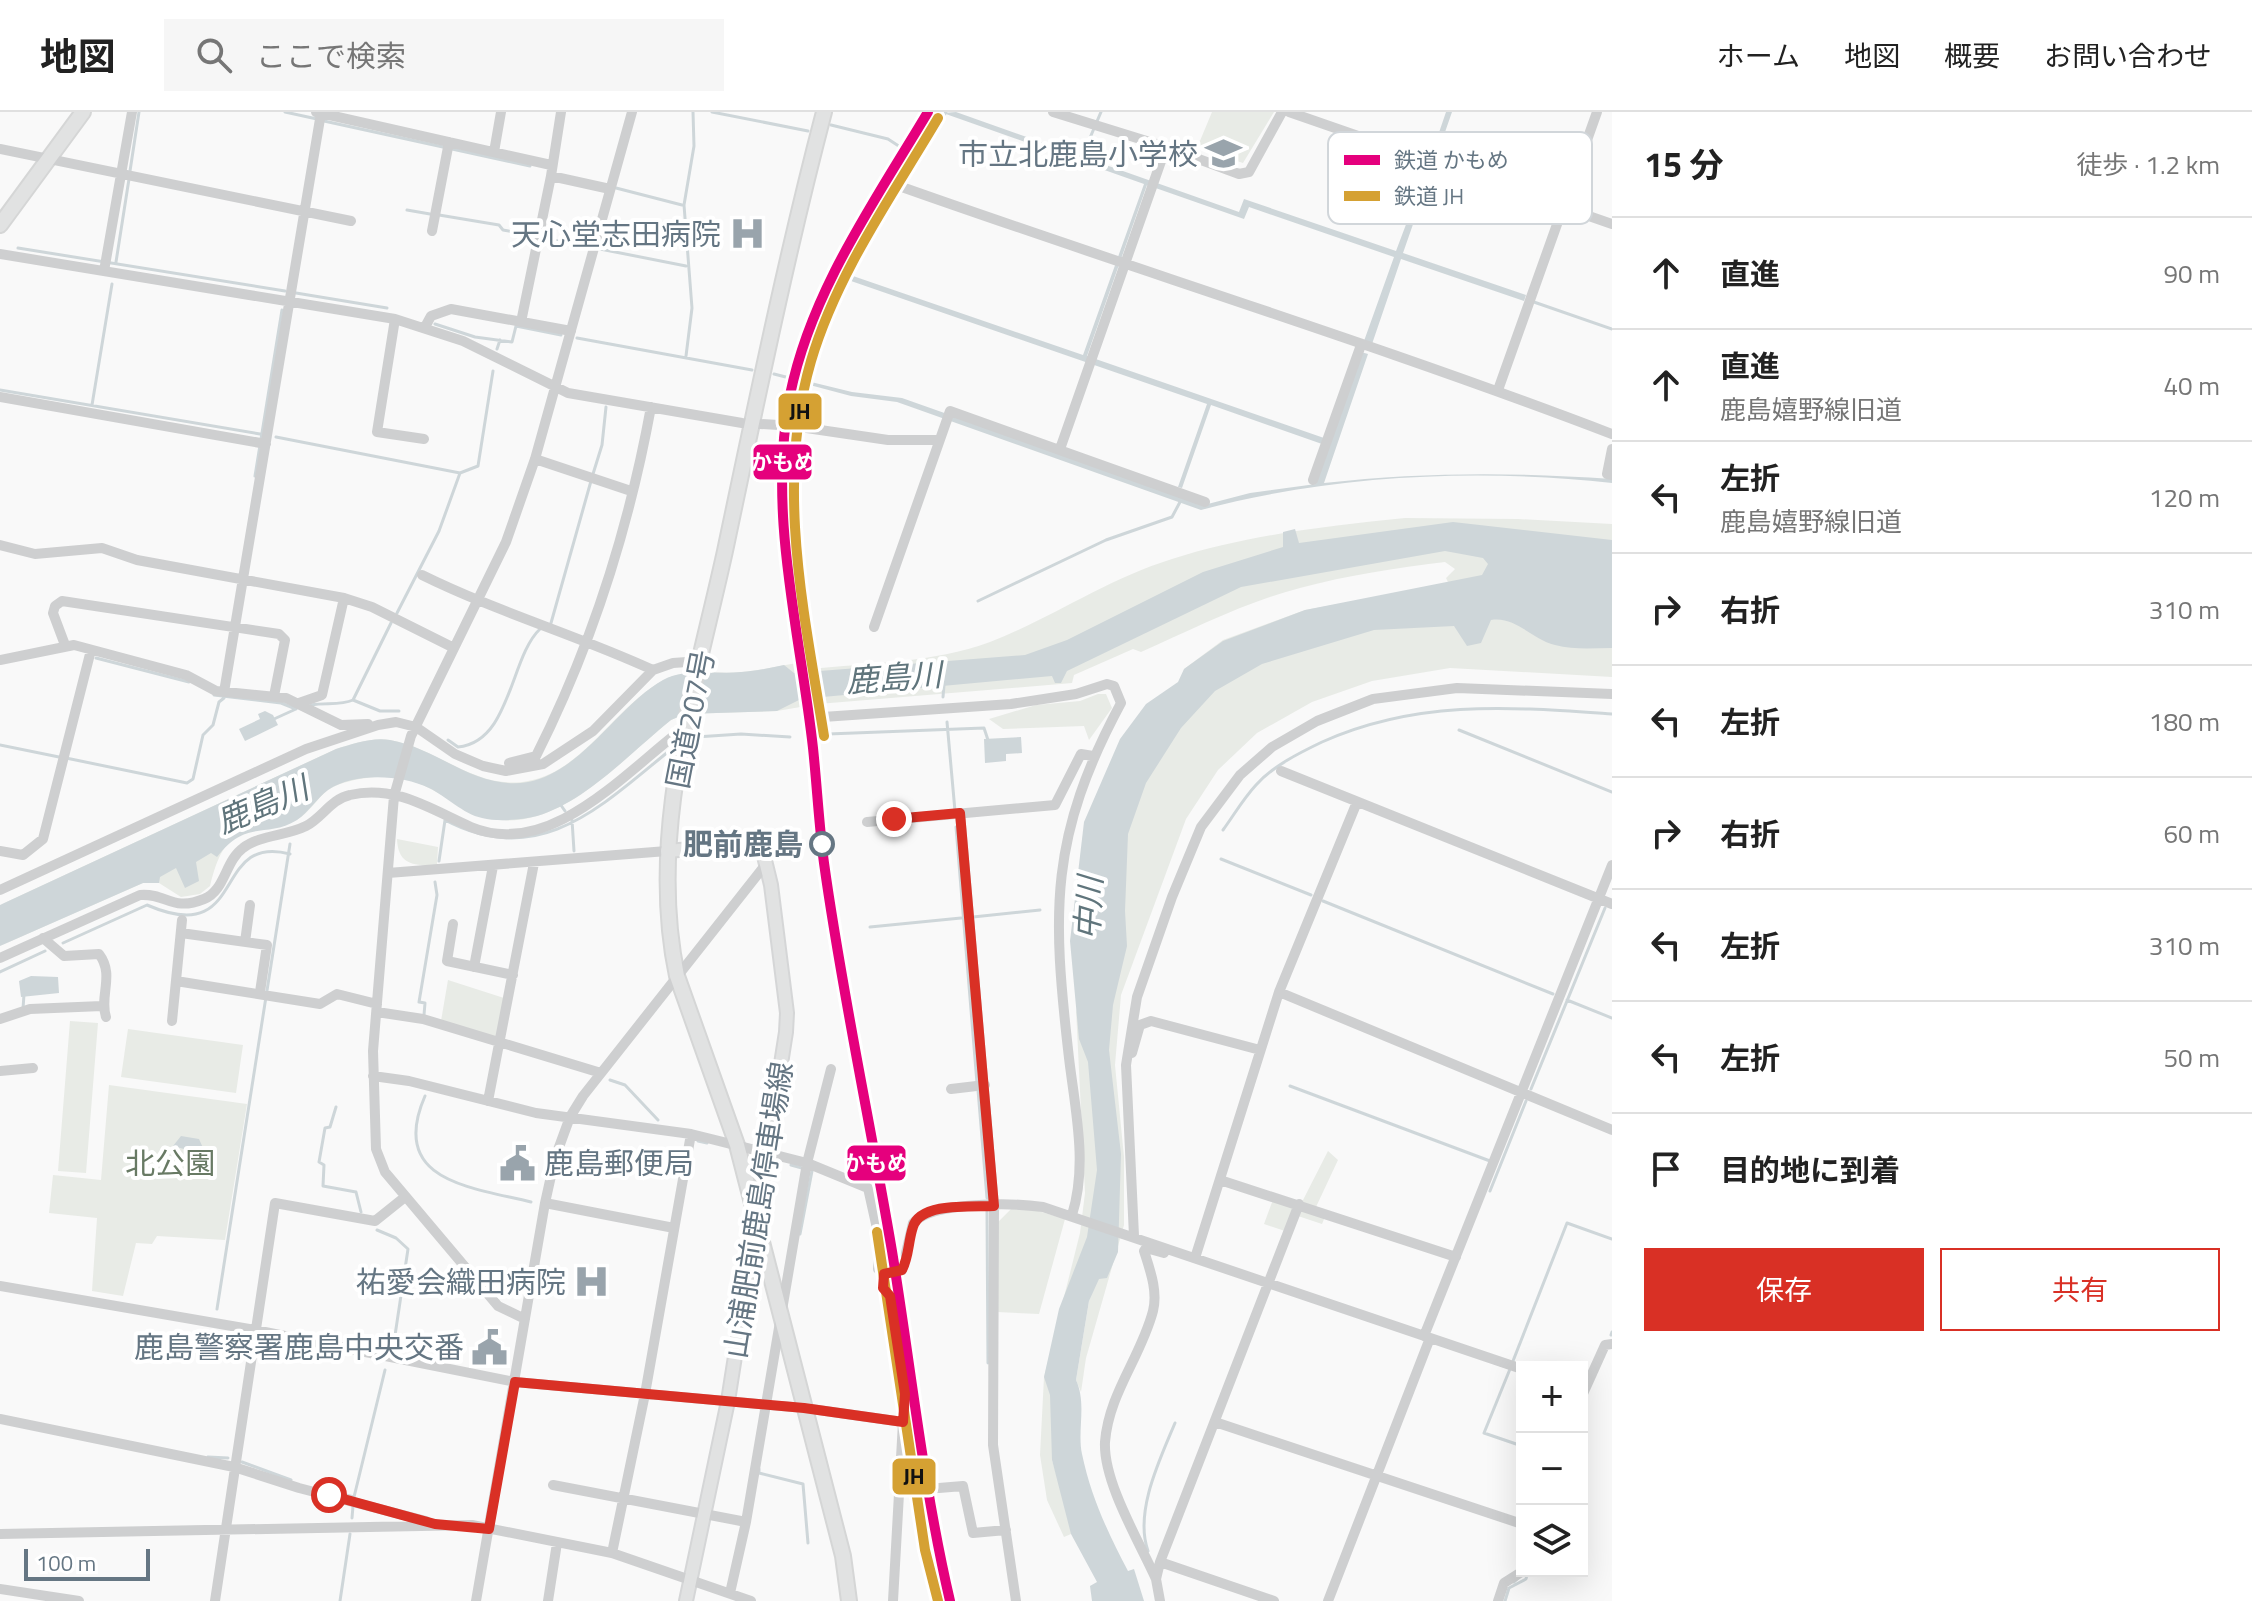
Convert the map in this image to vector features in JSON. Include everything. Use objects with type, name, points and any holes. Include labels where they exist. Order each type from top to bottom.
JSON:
[{"type":"highway","points":[[0,225],[73,112]]},
{"type":"highway","points":[[0,209],[83,112]]},
{"type":"highway","name":"国道207号","points":[[824,112],[752,423],[687,726],[667,851],[671,949],[677,976],[737,1145],[843,1556],[849,1601]]},
{"type":"main road","points":[[667,851],[751,844],[762,848],[766,864]]},
{"type":"main road","name":"山浦肥前鹿島停車場線","points":[[686,1601],[728,1401],[756,1216],[769,1153],[787,1013],[766,864]]},
{"type":"street","points":[[105,265],[132,112]]},
{"type":"street","points":[[494,152],[501,112]]},
{"type":"street","points":[[521,322],[561,112]]},
{"type":"street","points":[[525,1319],[498,1306],[405,1197],[379,1161],[373,1076],[395,791],[414,732],[506,542],[535,459],[632,112]]},
{"type":"street","points":[[1053,112],[1068,114],[1239,174],[1249,172],[1282,112]]},
{"type":"street","points":[[1289,112],[1346,132]]},
{"type":"street","points":[[1590,132],[1597,112]]},
{"type":"street","points":[[220,691],[261,443],[290,301],[319,116],[448,147],[494,152],[610,189]]},
{"type":"street","points":[[432,231],[448,147]]},
{"type":"street","points":[[1060,449],[1091,361],[1119,264],[1166,147]]},
{"type":"street","points":[[0,149],[351,221]]},
{"type":"street","points":[[899,186],[1119,264],[1498,390],[1612,434]]},
{"type":"street","points":[[1592,217],[1612,224]]},
{"type":"street","points":[[1498,390],[1556,224]]},
{"type":"street","points":[[0,254],[105,265],[395,319],[425,327],[492,355],[568,393],[779,425]]},
{"type":"street","points":[[425,327],[431,316],[451,309],[571,331]]},
{"type":"street","points":[[395,319],[377,432],[424,439]]},
{"type":"street","points":[[1313,480],[1361,345]]},
{"type":"street","points":[[0,397],[261,443]]},
{"type":"street","points":[[509,763],[536,756],[568,692],[588,639],[631,491],[651,407]]},
{"type":"street","points":[[874,627],[948,417],[1060,449],[1205,502]]},
{"type":"street","points":[[793,426],[888,440],[938,440]]},
{"type":"street","points":[[1612,449],[1607,474],[1612,475]]},
{"type":"street","points":[[535,459],[631,491]]},
{"type":"street","points":[[0,545],[35,554],[102,548],[137,560],[344,598],[372,607],[454,648]]},
{"type":"street","points":[[422,575],[477,602],[588,639],[653,670]]},
{"type":"street","points":[[302,707],[322,695],[344,598]]},
{"type":"street","points":[[65,645],[53,613],[55,606],[62,601],[279,634],[285,640],[274,696]]},
{"type":"street","points":[[0,660],[65,645],[186,675],[220,691],[274,696],[341,725],[378,725]]},
{"type":"street","points":[[0,851],[23,855],[39,845],[91,650]]},
{"type":"street","points":[[0,890],[306,749],[344,733],[378,725],[396,722],[483,766],[523,770],[560,756],[593,731],[653,670],[701,661]]},
{"type":"street","points":[[823,717],[1011,704],[1076,694],[1107,684],[1114,686],[1121,703],[1093,756],[1070,821],[1060,873],[1057,923],[1079,1145],[1079,1193],[1075,1216]]},
{"type":"street","points":[[1131,1235],[1127,1042],[1137,997],[1172,897],[1201,827],[1240,775],[1272,747],[1317,721],[1373,699],[1427,690],[1515,688],[1612,694]]},
{"type":"street","points":[[0,958],[140,895],[151,894],[175,905],[208,898],[216,892],[231,859],[254,841],[309,825],[339,798],[352,794],[395,791],[484,831],[533,831],[562,820],[687,726]]},
{"type":"street","points":[[867,822],[1055,805],[1081,754],[1093,756]]},
{"type":"street","points":[[1281,771],[1612,904]]},
{"type":"street","points":[[1195,1258],[1279,992],[1357,802]]},
{"type":"street","points":[[960,813],[980,1086],[994,1206],[993,1445],[1002,1530],[1016,1601]]},
{"type":"street","points":[[388,873],[667,851]]},
{"type":"street","points":[[488,1101],[534,863]]},
{"type":"street","points":[[476,1601],[545,1203],[555,1158],[570,1117],[601,1073],[766,864]]},
{"type":"street","points":[[1328,1601],[1456,1257],[1612,865]]},
{"type":"street","points":[[474,967],[493,866]]},
{"type":"street","points":[[245,942],[250,905]]},
{"type":"street","points":[[172,1021],[182,920]]},
{"type":"street","points":[[453,924],[447,961],[513,975]]},
{"type":"street","points":[[181,933],[267,945],[265,993]]},
{"type":"street","points":[[43,938],[64,956],[99,954],[106,963],[108,990],[102,1006],[106,1017]]},
{"type":"street","points":[[176,981],[320,1004],[337,994],[601,1073]]},
{"type":"street","points":[[1279,992],[1612,1130]]},
{"type":"street","points":[[0,1019],[30,1009],[102,1006]]},
{"type":"street","points":[[1128,1079],[1132,1050],[1145,1021],[1260,1050]]},
{"type":"street","points":[[0,1071],[33,1068]]},
{"type":"street","points":[[730,1593],[746,1522],[807,1163],[831,1069]]},
{"type":"street","points":[[373,1076],[570,1117],[691,1134],[807,1163],[868,1188],[880,1242],[878,1269],[884,1274]]},
{"type":"street","points":[[951,1089],[980,1086]]},
{"type":"street","points":[[612,1553],[645,1394],[691,1134]]},
{"type":"street","points":[[1220,1180],[1456,1257]]},
{"type":"street","points":[[215,1601],[275,1203],[375,1221],[405,1197]]},
{"type":"street","points":[[545,1203],[674,1228]]},
{"type":"street","points":[[1156,1579],[1299,1204]]},
{"type":"street","points":[[884,1274],[902,1270],[913,1223],[920,1215],[931,1211],[1027,1205],[1075,1216],[1516,1367]]},
{"type":"street","points":[[1160,1601],[1156,1579],[1116,1489],[1105,1445],[1111,1406],[1154,1309],[1153,1278],[1144,1251],[1146,1248],[1172,1255],[1177,1251]]},
{"type":"street","points":[[884,1274],[883,1288],[890,1296],[905,1394],[893,1601]]},
{"type":"street","points":[[0,1286],[255,1330],[515,1382],[804,1408],[903,1422]]},
{"type":"street","points":[[1588,1376],[1605,1345],[1612,1344]]},
{"type":"street","points":[[0,1419],[234,1467],[435,1524]]},
{"type":"street","points":[[1215,1422],[1516,1522]]},
{"type":"street","points":[[553,1485],[746,1522]]},
{"type":"street","points":[[939,1488],[963,1486],[973,1533],[1002,1530]]},
{"type":"street","points":[[0,1534],[435,1524],[489,1529],[612,1553],[751,1601]]},
{"type":"street","points":[[548,1601],[557,1543]]},
{"type":"street","points":[[1160,1562],[1274,1601]]},
{"type":"street","points":[[1498,1601],[1504,1583],[1516,1575]]},
{"type":"street","points":[[0,1589],[79,1601]]},
{"type":"green space","points":[[1212,112],[1274,112],[1243,163],[1197,148]]},
{"type":"green space","points":[[1405,518],[1612,524],[1612,548],[1306,552],[1024,661],[708,681],[526,798],[400,750],[0,905],[336,749],[356,743],[390,740],[408,744],[474,775],[509,782],[528,781],[566,765],[647,691],[673,676],[742,672],[803,662],[810,669],[946,654],[990,642],[1125,577],[1172,559],[1258,538]]},
{"type":"green space","points":[[1457,541],[1531,585],[1184,669],[1223,640],[1305,610],[1449,584],[1446,578],[1455,569],[1445,562],[1390,569],[1318,583],[1259,601],[1141,652],[1133,649],[1074,675],[1072,683],[818,704],[777,711],[685,714],[671,720],[608,774],[573,799],[537,816],[513,820],[476,814],[431,789],[394,777],[351,781],[328,790],[297,820],[237,837],[222,852],[210,886],[200,894],[181,897],[159,883],[143,883],[0,946],[367,765],[504,812],[651,715],[1049,668],[1233,581]]},
{"type":"green space","points":[[1465,601],[1612,635],[1612,677],[1450,668],[1372,681],[1312,702],[1257,733],[1218,770],[1186,819],[1121,995],[1115,1065],[1124,1157],[1124,1225],[1086,1358],[1081,1392],[1076,1380],[1089,1301],[1100,1260],[1101,1050],[1115,805],[1200,680]]},
{"type":"green space","points":[[1106,694],[1112,708],[1089,740],[1084,726],[1003,729],[989,719],[1036,705],[1080,701]]},
{"type":"green space","points":[[397,839],[438,847],[437,865],[421,865],[404,859]]},
{"type":"green space","points":[[448,980],[504,998],[496,1037],[441,1021]]},
{"type":"green space","points":[[1076,1009],[1092,1058],[1106,1163],[1052,1460],[1071,1523],[1071,1534],[1064,1537],[1047,1500],[1040,1455],[1044,1377],[1080,1233],[1085,1193]]},
{"type":"green space","points":[[70,1021],[98,1023],[86,1173],[58,1171]]},
{"type":"green space","points":[[128,1029],[243,1045],[236,1093],[121,1077]]},
{"type":"green space","name":"北公園","points":[[109,1085],[247,1104],[225,1240],[157,1236],[152,1244],[136,1243],[123,1296],[92,1291],[97,1218],[49,1213],[53,1175],[101,1180]]},
{"type":"green space","points":[[1328,1151],[1338,1160],[1316,1207],[1327,1212],[1322,1224],[1292,1214],[1285,1231],[1264,1224],[1275,1194],[1302,1202]]},
{"type":"green space","points":[[1011,1209],[1035,1210],[1065,1219],[1039,1314],[997,1312],[998,1222]]},
{"type":"water","points":[[956,112],[1239,212],[1244,199],[1396,251],[1406,224],[1413,224],[1403,253],[1526,295],[1524,301],[1401,259],[1372,344],[1364,341],[1394,257],[1249,207],[1244,219],[1147,185],[1087,356],[1324,438],[1322,444],[1211,405],[1182,488],[1178,487],[1207,404],[851,281],[853,276],[1083,355],[1144,184],[943,113]]},
{"type":"water","points":[[1446,112],[1452,112],[1445,132],[1439,132]]},
{"type":"water","points":[[1361,352],[1368,354],[1324,483],[1397,477],[1503,474],[1612,479],[1612,483],[1509,476],[1405,478],[1302,489],[1201,510],[897,402],[851,396],[806,384],[807,381],[852,392],[902,398],[1204,505],[1250,493],[1316,484]]},
{"type":"water","points":[[1453,522],[1612,540],[1612,648],[1555,645],[1508,621],[1491,620],[1481,643],[1467,646],[1454,626],[1374,630],[1262,664],[1215,691],[1181,728],[1146,783],[1128,834],[1127,946],[1113,1005],[1109,1050],[1121,1154],[1118,1252],[1107,1278],[1099,1279],[1089,1301],[1076,1380],[1081,1398],[1082,1454],[1090,1485],[1128,1571],[1134,1569],[1144,1601],[1092,1601],[1090,1586],[1097,1582],[1071,1534],[1052,1460],[1050,1395],[1044,1377],[1059,1309],[1087,1237],[1097,1170],[1088,1062],[1079,1039],[1070,941],[1084,822],[1120,739],[1146,704],[1178,682],[1184,669],[1223,641],[1305,610],[1482,575],[1488,564],[1483,558],[1445,551],[1241,587],[1067,671],[1061,683],[1055,683],[1052,676],[801,699],[777,711],[685,714],[671,720],[591,787],[537,816],[502,820],[482,818],[468,813],[429,788],[405,780],[378,777],[351,780],[328,790],[297,820],[238,837],[217,857],[211,853],[196,862],[199,881],[185,888],[176,868],[160,877],[159,883],[143,883],[0,946],[0,905],[349,745],[369,740],[390,740],[408,744],[474,775],[509,783],[528,782],[566,765],[646,691],[672,676],[747,672],[784,665],[794,673],[1025,655],[1067,640],[1203,572],[1283,547],[1283,532],[1295,529],[1299,543]]},
{"type":"water","points":[[265,711],[273,715],[278,725],[245,741],[239,729],[260,719],[258,714]]},
{"type":"water","points":[[1021,737],[1022,753],[1006,754],[1006,761],[985,763],[984,739]]},
{"type":"water","points":[[31,976],[58,977],[59,993],[21,997],[19,981]]},
{"type":"water","points":[[181,1136],[199,1139],[204,1150],[191,1151],[173,1146]]},
{"type":"waterway","points":[[130,171],[139,112]]},
{"type":"waterway","points":[[285,112],[317,119]]},
{"type":"waterway","points":[[686,356],[692,308],[684,205],[694,146],[693,112]]},
{"type":"waterway","points":[[712,112],[808,131]]},
{"type":"waterway","points":[[831,125],[888,139],[917,158],[946,112]]},
{"type":"waterway","points":[[1081,159],[1101,112]]},
{"type":"waterway","points":[[324,121],[530,166]]},
{"type":"waterway","points":[[116,262],[129,179]]},
{"type":"waterway","points":[[616,188],[682,205]]},
{"type":"waterway","points":[[407,210],[430,214]]},
{"type":"waterway","points":[[439,215],[499,225],[503,230],[535,236]]},
{"type":"waterway","points":[[544,238],[586,247]]},
{"type":"waterway","points":[[18,248],[285,291]]},
{"type":"waterway","points":[[600,249],[686,266]]},
{"type":"waterway","points":[[92,405],[112,284]]},
{"type":"waterway","points":[[296,293],[387,308]]},
{"type":"waterway","points":[[1531,301],[1612,329]]},
{"type":"waterway","points":[[255,476],[282,310]]},
{"type":"waterway","points":[[435,324],[475,337],[512,342],[516,326],[561,335]]},
{"type":"waterway","points":[[577,338],[752,370]]},
{"type":"waterway","points":[[497,349],[500,340]]},
{"type":"waterway","points":[[397,613],[439,531],[460,473],[478,466],[493,371]]},
{"type":"waterway","points":[[774,374],[809,383]]},
{"type":"waterway","points":[[0,390],[260,434]]},
{"type":"waterway","points":[[593,474],[602,445],[606,407]]},
{"type":"waterway","points":[[276,437],[460,473]]},
{"type":"waterway","points":[[551,623],[591,481]]},
{"type":"waterway","points":[[978,601],[1106,540],[1172,517],[1180,502]]},
{"type":"waterway","points":[[311,705],[353,700],[391,623]]},
{"type":"waterway","points":[[448,740],[458,747],[476,742],[489,730],[508,697],[530,642],[540,629]]},
{"type":"waterway","points":[[96,658],[189,682]]},
{"type":"waterway","name":"鹿島川","points":[[943,697],[944,685]]},
{"type":"waterway","points":[[214,695],[281,703],[296,709]]},
{"type":"waterway","points":[[66,758],[187,783],[193,779],[203,735],[213,725],[219,702],[224,698]]},
{"type":"waterway","points":[[353,700],[380,711],[399,711]]},
{"type":"waterway","points":[[274,719],[296,709]]},
{"type":"waterway","points":[[1223,830],[1251,790],[1270,772],[1313,746],[1358,728],[1393,718],[1465,709],[1537,709],[1612,714]]},
{"type":"waterway","points":[[947,722],[955,811]]},
{"type":"waterway","points":[[828,734],[984,728],[989,743]]},
{"type":"waterway","points":[[1459,730],[1612,792]]},
{"type":"waterway","points":[[696,737],[741,734],[790,737]]},
{"type":"waterway","points":[[0,745],[59,757]]},
{"type":"waterway","points":[[439,861],[445,820],[479,834],[511,838],[541,834],[569,824],[596,809],[674,747]]},
{"type":"waterway","points":[[558,801],[565,811]]},
{"type":"waterway","points":[[572,820],[574,851]]},
{"type":"waterway","points":[[956,827],[977,1083]]},
{"type":"waterway","points":[[217,1309],[290,844]]},
{"type":"waterway","points":[[63,943],[147,905],[179,915],[201,913],[216,903],[248,859],[265,852],[290,854]]},
{"type":"waterway","points":[[1221,859],[1311,895]]},
{"type":"waterway","points":[[424,1015],[425,1003],[419,1002],[437,895],[435,882]]},
{"type":"waterway","points":[[1323,901],[1553,994]]},
{"type":"waterway","points":[[1531,1089],[1605,908]]},
{"type":"waterway","points":[[973,917],[1040,910]]},
{"type":"waterway","points":[[870,927],[961,918]]},
{"type":"waterway","points":[[0,972],[45,951]]},
{"type":"waterway","points":[[23,1009],[24,994]]},
{"type":"waterway","points":[[1567,1000],[1612,1018]]},
{"type":"waterway","points":[[610,1080],[625,1085],[658,1120]]},
{"type":"waterway","points":[[1290,1086],[1490,1161]]},
{"type":"waterway","points":[[978,1090],[987,1198]]},
{"type":"waterway","points":[[425,1096],[416,1124],[417,1146],[426,1163],[441,1175],[461,1184],[531,1202]]},
{"type":"waterway","points":[[1490,1191],[1526,1101]]},
{"type":"waterway","points":[[336,1107],[330,1127],[325,1128],[319,1162],[324,1165],[323,1186],[356,1192],[361,1212]]},
{"type":"waterway","points":[[698,1141],[707,1143]]},
{"type":"waterway","points":[[791,1165],[802,1168]]},
{"type":"waterway","points":[[800,1234],[812,1171]]},
{"type":"waterway","points":[[987,1211],[988,1363]]},
{"type":"waterway","points":[[1513,1361],[1567,1223],[1612,1239]]},
{"type":"waterway","points":[[377,1230],[396,1238],[408,1249],[394,1342]]},
{"type":"waterway","points":[[1510,1369],[1484,1433],[1516,1444]]},
{"type":"waterway","points":[[322,1489],[354,1497],[385,1370]]},
{"type":"waterway","points":[[1148,1551],[1144,1520],[1146,1503],[1175,1423]]},
{"type":"waterway","points":[[208,1457],[228,1458]]},
{"type":"waterway","points":[[242,1462],[291,1480]]},
{"type":"waterway","points":[[759,1469],[759,1473],[803,1484],[808,1543]]},
{"type":"waterway","points":[[352,1518],[353,1506]]},
{"type":"waterway","points":[[340,1601],[350,1534]]},
{"type":"waterway","points":[[1514,1582],[1520,1577]]},
{"type":"waterway","points":[[1505,1601],[1509,1588],[1526,1577]]},
{"type":"rail line","name":"かもめ","points":[[928,112],[847,248],[813,319],[790,395],[782,483],[788,572],[813,748],[831,912],[892,1251],[932,1514],[950,1601]]},
{"type":"rail line","name":"JH","points":[[824,736],[796,548],[795,454],[800,407],[811,361],[835,297],[867,236],[938,118]]},
{"type":"rail line","name":"JH","points":[[877,1232],[925,1550],[938,1601]]},
{"type":"place","name":"市立北鹿島小学校","points":[[1224,154]]},
{"type":"place","name":"天心堂志田病院","points":[[747,234]]},
{"type":"place","name":"肥前鹿島","points":[[822,844]]},
{"type":"place","name":"鹿島郵便局","points":[[518,1163]]},
{"type":"place","name":"祐愛会織田病院","points":[[592,1282]]},
{"type":"place","name":"鹿島警察署鹿島中央交番","points":[[490,1347]]},
{"type":"route","points":[[329,1495],[435,1524],[472,1525],[489,1529],[515,1382],[804,1408],[903,1422],[905,1394],[890,1296],[883,1288],[884,1274],[891,1275],[902,1270],[913,1223],[920,1215],[931,1211],[994,1206],[960,813],[894,819]]},
{"type":"water label","name":"中川","points":[[1088,908]]}]
